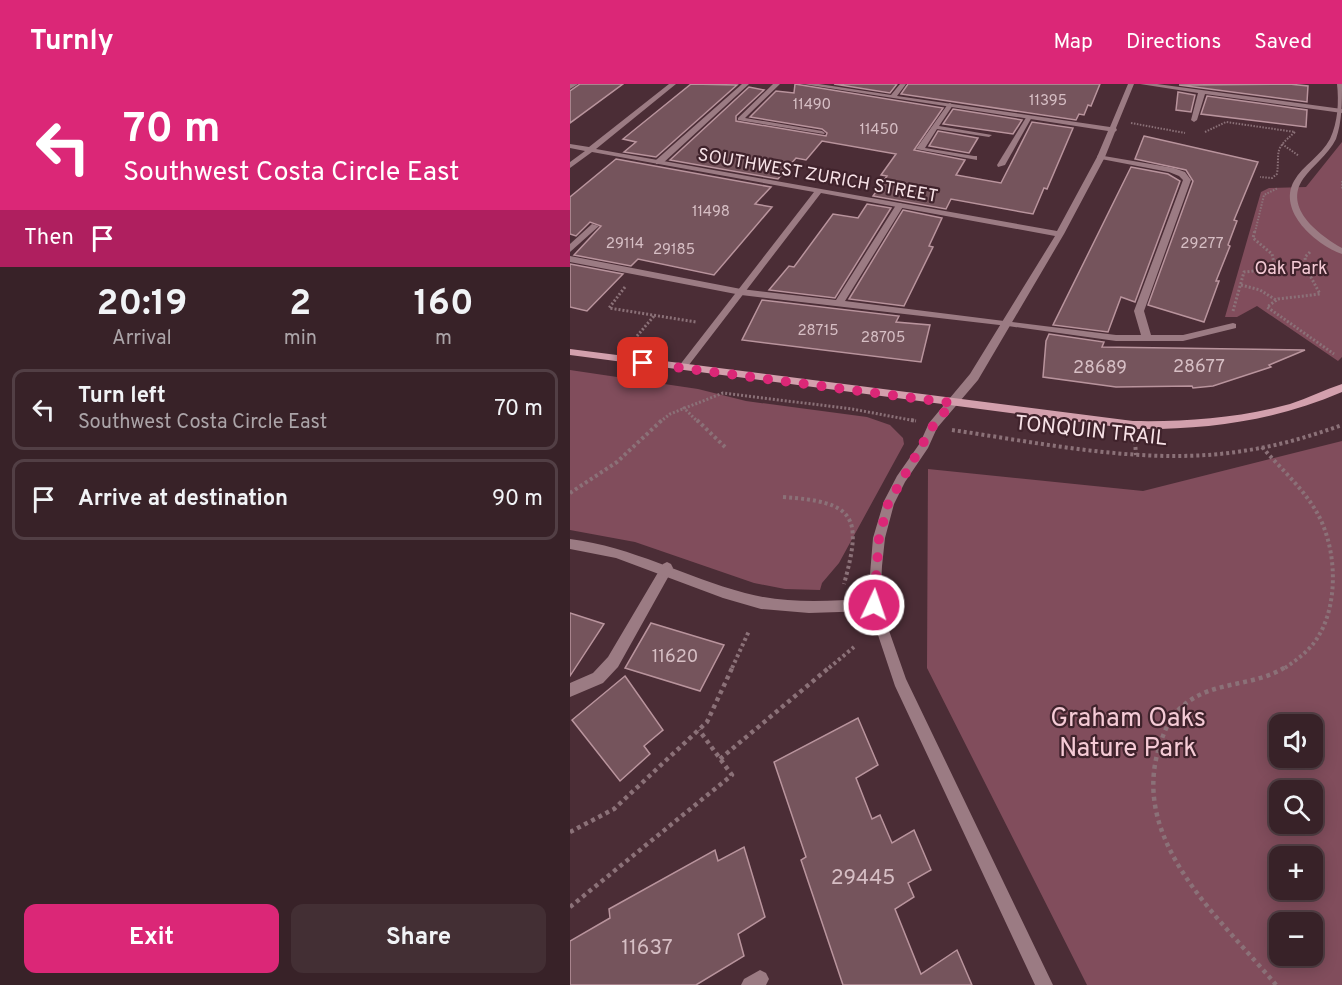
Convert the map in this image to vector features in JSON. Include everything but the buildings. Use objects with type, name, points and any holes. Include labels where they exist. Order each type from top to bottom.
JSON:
[{"type":"street","points":[[570,87],[575,84]]},
{"type":"street","points":[[570,166],[673,84]]},
{"type":"street","points":[[659,162],[746,84]]},
{"type":"street","points":[[777,84],[740,119],[822,133]]},
{"type":"street","points":[[806,84],[1114,130]]},
{"type":"street","points":[[893,97],[903,84]]},
{"type":"street","points":[[1044,985],[900,681],[874,605],[879,538],[888,504],[933,426],[974,377],[1060,234],[1114,130],[1131,84]]},
{"type":"street","points":[[1143,84],[1341,111]]},
{"type":"street","points":[[1340,84],[1341,111],[1335,135],[1295,188],[1294,200],[1300,217],[1317,235],[1342,251]]},
{"type":"street","points":[[1194,120],[1202,92]]},
{"type":"street","points":[[950,105],[920,149],[974,158]]},
{"type":"street","points":[[1001,165],[1029,117]]},
{"type":"street","points":[[935,127],[990,135]]},
{"type":"street","name":"SOUTHWEST ZURICH STREET","points":[[570,146],[1060,234]]},
{"type":"street","points":[[1101,157],[1172,170],[1182,174],[1187,180],[1138,310],[1146,339]]},
{"type":"street","points":[[682,368],[819,191]]},
{"type":"street","points":[[839,303],[900,206]]},
{"type":"street","points":[[570,249],[596,226]]},
{"type":"street","points":[[570,259],[741,292],[1008,322],[1116,338],[1183,338],[1233,326]]},
{"type":"street","points":[[570,352],[1109,423],[1174,425],[1241,419],[1322,397],[1342,388]]},
{"type":"street","points":[[570,544],[621,554],[667,568],[745,599],[776,605],[874,605]]},
{"type":"street","points":[[570,690],[597,678],[613,662],[667,568]]},
{"type":"path","points":[[1200,133],[1226,122],[1295,132],[1280,147],[1276,160],[1279,169],[1277,174],[1270,178],[1260,177]]},
{"type":"path","points":[[1140,124],[1191,134]]},
{"type":"path","points":[[1342,181],[1342,190]]},
{"type":"path","points":[[1233,326],[1230,319],[1244,272],[1265,270],[1274,263],[1272,254],[1253,238],[1264,195],[1281,188],[1295,188]]},
{"type":"path","points":[[1313,250],[1308,253],[1304,262],[1320,294],[1276,300],[1267,305],[1271,312],[1334,354]]},
{"type":"path","points":[[637,272],[609,308],[715,326]]},
{"type":"path","points":[[1241,285],[1260,290],[1276,300]]},
{"type":"path","points":[[637,336],[654,315]]},
{"type":"path","points":[[570,493],[617,462],[648,431],[683,407],[723,393],[852,409],[912,420]]},
{"type":"path","points":[[683,407],[725,447]]},
{"type":"path","name":"TONQUIN TRAIL","points":[[952,430],[1145,455],[1216,453],[1262,447],[1292,441],[1342,425]]},
{"type":"path","points":[[1262,447],[1318,512],[1339,564]]},
{"type":"path","points":[[783,497],[828,503],[845,513],[851,521],[855,536],[844,584]]},
{"type":"path","points":[[1276,985],[1191,884],[1174,859],[1163,832],[1156,805],[1153,780],[1156,756],[1167,725],[1179,709],[1195,697],[1213,688],[1258,680],[1291,664],[1317,644],[1335,616]]},
{"type":"path","points":[[570,832],[614,809],[707,722],[749,631]]},
{"type":"path","points":[[720,759],[854,647]]},
{"type":"path","points":[[570,907],[732,775],[699,730]]},
{"type":"green space","name":"Oak Park","points":[[1342,142],[1342,357],[1338,361],[1257,306],[1237,317],[1225,317],[1261,192],[1269,188],[1306,187]]},
{"type":"green space","points":[[570,370],[698,389],[746,401],[867,417],[890,425],[903,438],[904,444],[839,563],[822,583],[820,590],[785,589],[754,583],[635,542],[570,530]]},
{"type":"green space","name":"Graham Oaks Nature Park","points":[[1342,441],[1342,985],[1087,985],[927,668],[928,469],[1143,491]]},
{"type":"route","points":[[643,363],[952,403],[933,426],[888,504],[879,538],[874,605]]}]
